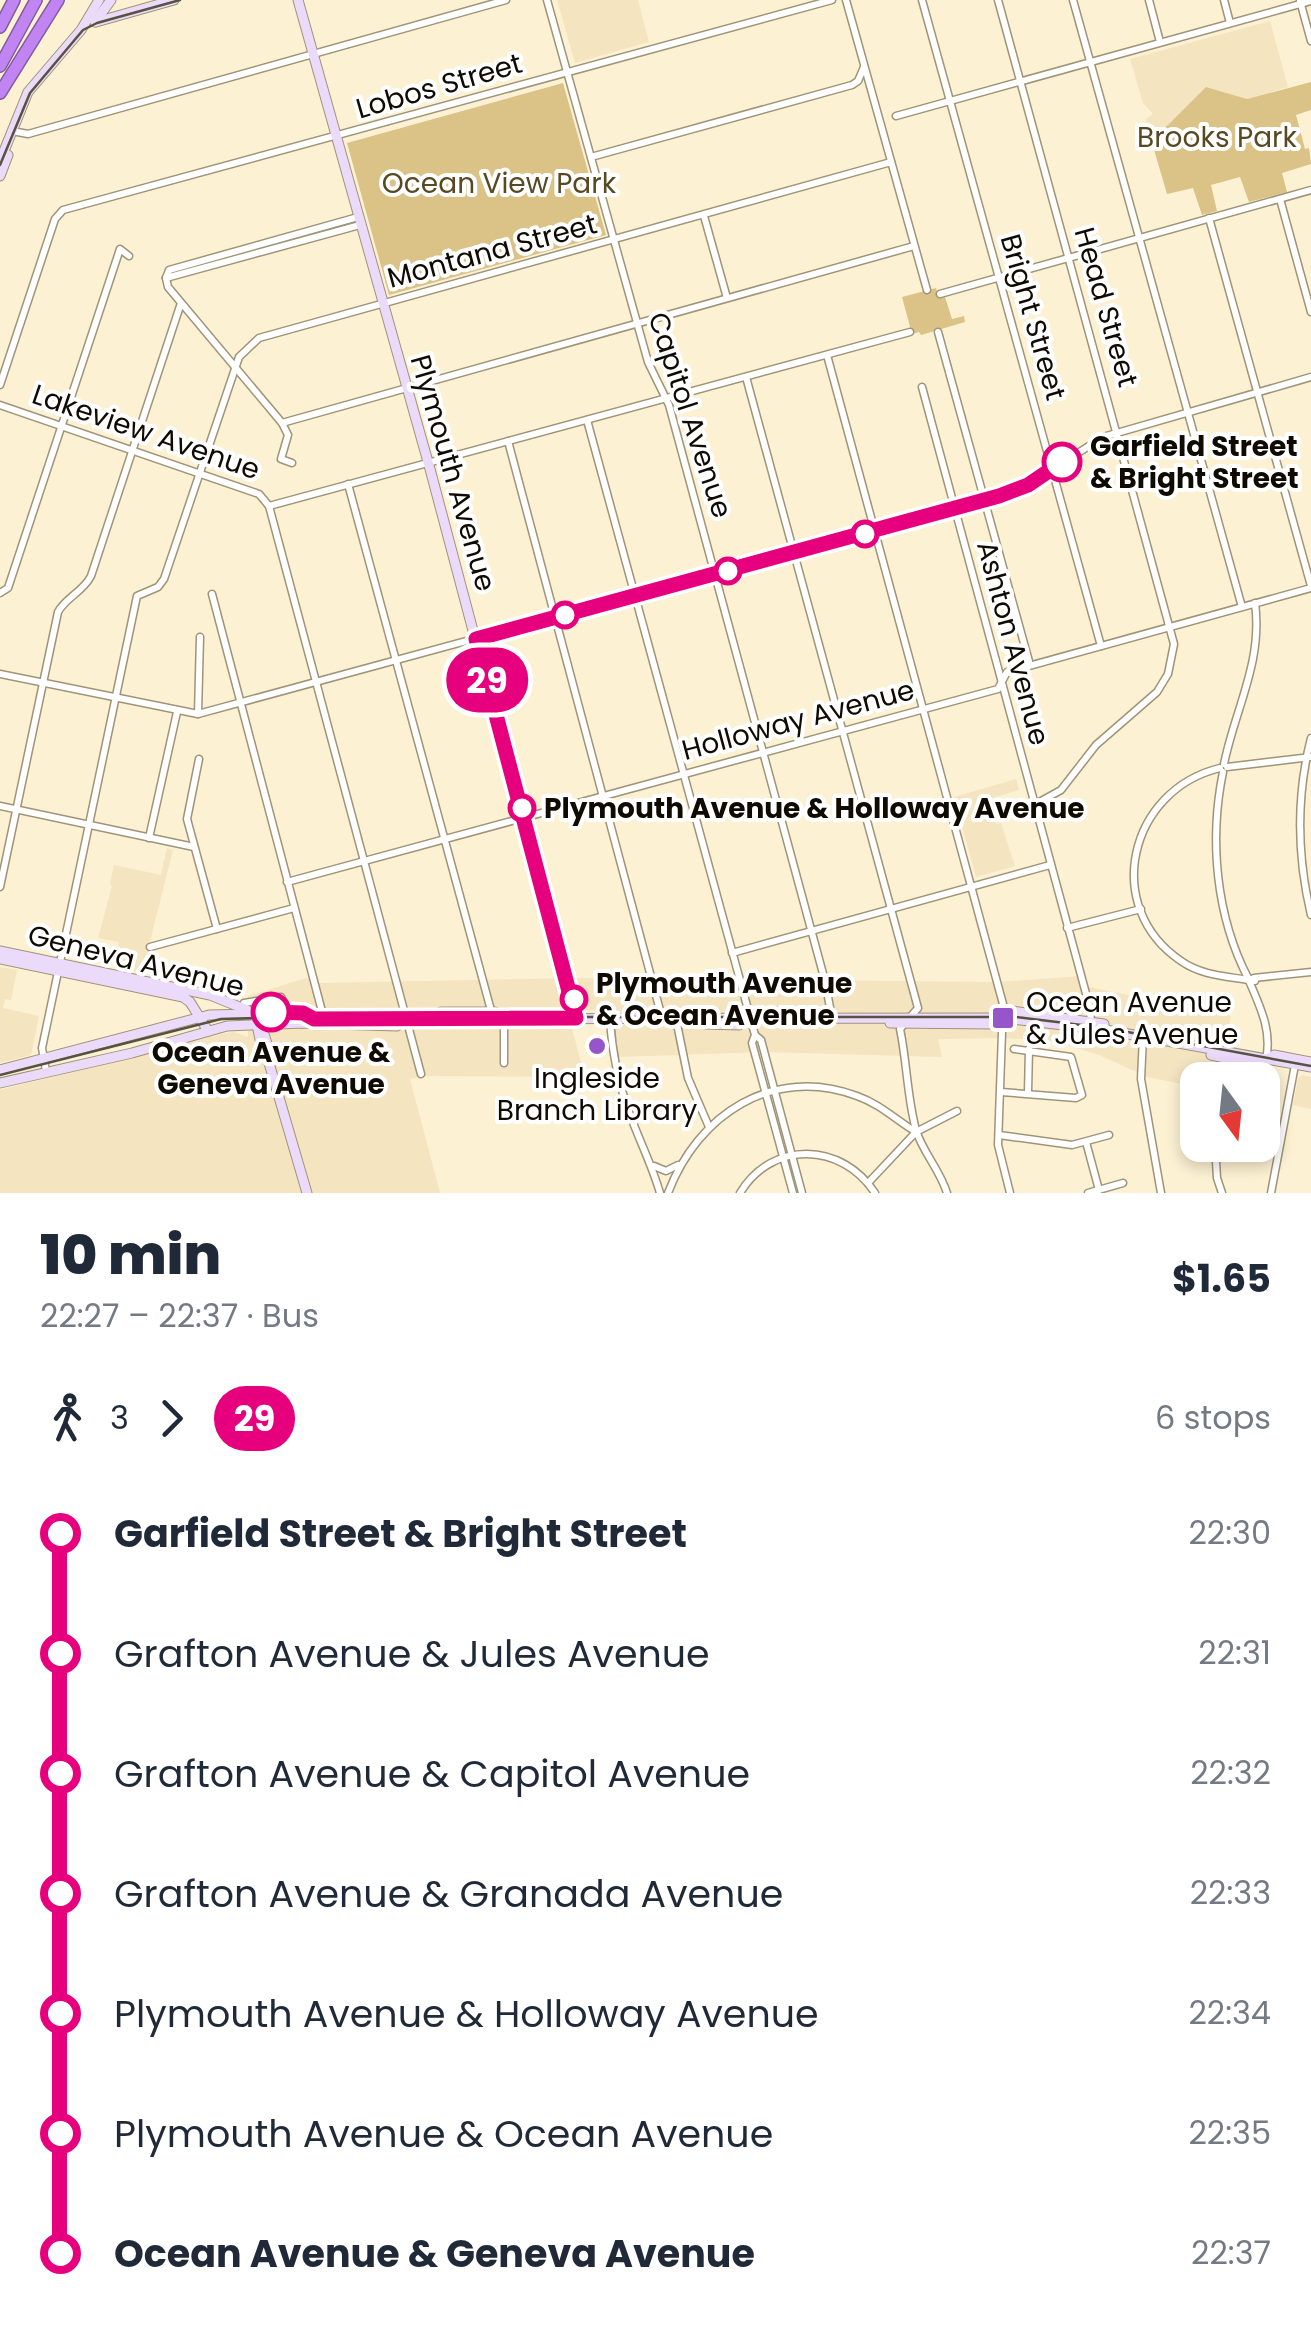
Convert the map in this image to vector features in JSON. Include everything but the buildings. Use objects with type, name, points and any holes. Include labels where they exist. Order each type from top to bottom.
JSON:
[{"type":"highway","points":[[0,27],[14,0]]},
{"type":"highway","points":[[0,66],[36,0]]},
{"type":"highway","points":[[0,93],[58,0]]},
{"type":"main road","points":[[96,22],[99,0]]},
{"type":"main road","points":[[0,161],[32,86],[81,30],[99,0]]},
{"type":"main road","points":[[96,22],[112,0]]},
{"type":"main road","points":[[112,0],[116,10],[133,11]]},
{"type":"main road","points":[[81,30],[96,22],[174,0]]},
{"type":"main road","name":"Plymouth Avenue","points":[[298,0],[476,639],[576,1018]]},
{"type":"main road","points":[[0,176],[14,140],[12,131]]},
{"type":"main road","name":"Geneva Avenue","points":[[0,951],[183,996],[208,1032]]},
{"type":"main road","name":"Geneva Avenue","points":[[0,959],[210,995],[256,1018]]},
{"type":"main road","points":[[303,1023],[319,1019],[496,1016],[675,1018],[683,1024],[739,1025],[758,1012],[907,1021],[1003,1018],[1012,1011],[1112,1026],[1120,1032],[1231,1057],[1311,1065]]},
{"type":"main road","points":[[0,1083],[119,1056],[256,1018],[290,1012],[319,1019]]},
{"type":"main road","points":[[0,1070],[198,1017],[345,1027],[397,1026],[406,1018]]},
{"type":"main road","points":[[256,1018],[269,1048],[268,1060],[307,1193]]},
{"type":"main road","points":[[1266,1060],[1274,1055],[1311,1065]]},
{"type":"street","points":[[12,131],[28,134],[506,0]]},
{"type":"street","name":"Capitol Avenue","points":[[547,0],[648,362],[666,398],[716,575],[832,1018]]},
{"type":"street","name":"Lobos Street","points":[[0,385],[55,219],[64,210],[832,0]]},
{"type":"street","points":[[846,0],[927,290]]},
{"type":"street","name":"Bright Street","points":[[922,0],[1101,646]]},
{"type":"street","name":"Head Street","points":[[998,0],[1171,626],[1174,654],[1157,692],[1096,744],[1061,790],[1034,805]]},
{"type":"street","points":[[1073,0],[1242,607]]},
{"type":"street","points":[[1149,0],[1160,42]]},
{"type":"street","points":[[1224,0],[1230,23]]},
{"type":"street","points":[[896,116],[1311,1]]},
{"type":"street","points":[[1300,2],[1311,41]]},
{"type":"street","points":[[591,158],[852,85],[864,66]]},
{"type":"street","name":"Montana Street","points":[[237,369],[246,348],[259,338],[891,162]]},
{"type":"street","points":[[940,294],[1311,190]]},
{"type":"street","points":[[1280,199],[1311,312]]},
{"type":"street","points":[[704,216],[727,298]]},
{"type":"street","points":[[1210,218],[1311,587]]},
{"type":"street","points":[[292,463],[282,459],[288,435],[282,423],[168,287],[166,278],[169,270],[359,221]]},
{"type":"street","points":[[282,423],[914,246]]},
{"type":"street","points":[[4,590],[120,249],[128,256]]},
{"type":"street","points":[[0,887],[58,612],[90,576],[182,303]]},
{"type":"street","name":"Lakeview Avenue","points":[[0,405],[259,494],[269,506],[910,332]]},
{"type":"street","points":[[938,332],[1030,666]]},
{"type":"street","points":[[827,355],[1003,1004],[998,1152],[1010,1193]]},
{"type":"street","points":[[46,1071],[42,1048],[137,596],[158,587],[164,579],[237,369]]},
{"type":"street","points":[[746,377],[918,1008],[900,1028],[916,1132],[937,1166],[947,1193]]},
{"type":"street","points":[[0,674],[198,714],[985,500],[1028,485],[1089,444],[1118,432],[1311,377]]},
{"type":"street","name":"Ashton Avenue","points":[[922,387],[1090,1024]]},
{"type":"street","points":[[588,420],[750,1018],[755,1035],[761,1040],[775,1091],[792,1193]]},
{"type":"street","points":[[508,441],[662,1018]]},
{"type":"street","points":[[348,484],[496,1016],[504,1063]]},
{"type":"street","points":[[269,506],[421,1074]]},
{"type":"street","name":"Holloway Avenue","points":[[287,882],[998,689],[1007,672],[1311,587]]},
{"type":"street","points":[[212,594],[319,1019]]},
{"type":"street","points":[[1255,603],[1253,666],[1224,768],[1216,821],[1218,877],[1228,928],[1266,1022],[1266,1060]]},
{"type":"street","points":[[198,714],[200,638]]},
{"type":"street","points":[[149,838],[176,712]]},
{"type":"street","points":[[1311,738],[1301,792],[1300,846],[1311,915]]},
{"type":"street","points":[[1309,757],[1224,768],[1186,781],[1166,796],[1149,818],[1138,844],[1134,871],[1140,909],[1157,938],[1180,961],[1216,976],[1250,979],[1311,972]]},
{"type":"street","points":[[200,759],[187,811],[217,929]]},
{"type":"street","points":[[0,806],[194,847]]},
{"type":"street","points":[[732,953],[1050,866]]},
{"type":"street","points":[[150,947],[294,908]]},
{"type":"street","points":[[1067,928],[1140,909]]},
{"type":"street","points":[[244,1003],[281,997],[290,1012]]},
{"type":"street","points":[[256,1018],[257,1000]]},
{"type":"street","points":[[610,1018],[624,1098],[660,1193]]},
{"type":"street","points":[[675,1018],[688,1078],[709,1126]]},
{"type":"street","points":[[755,1035],[752,1043],[766,1094],[802,1193]]},
{"type":"street","points":[[1143,1036],[1140,1068],[1161,1193]]},
{"type":"street","points":[[1001,1092],[1076,1098],[1083,1092],[1072,1056],[1014,1049]]},
{"type":"street","points":[[1028,1092],[1029,1049]]},
{"type":"street","points":[[1230,1062],[1231,1057]]},
{"type":"street","points":[[1271,1193],[1295,1065]]},
{"type":"street","points":[[668,1193],[679,1165],[709,1126],[740,1104],[775,1091],[807,1087],[842,1091],[874,1103],[916,1132]]},
{"type":"street","points":[[868,1183],[916,1132],[956,1110]]},
{"type":"street","points":[[998,1135],[1066,1144],[1109,1135]]},
{"type":"street","points":[[1086,1142],[1099,1190]]},
{"type":"street","points":[[740,1193],[754,1174],[787,1156],[812,1153],[853,1168],[875,1193]]},
{"type":"street","points":[[1216,1162],[1222,1193]]},
{"type":"street","points":[[651,1163],[666,1171],[679,1165]]},
{"type":"street","points":[[1088,1193],[1122,1183]]},
{"type":"shaded area","points":[[557,0],[638,0],[649,42],[575,63]]},
{"type":"shaded area","points":[[1270,21],[1288,87],[1247,99],[1206,87],[1169,125],[1150,136],[1146,119],[1153,114],[1143,103],[1130,59]]},
{"type":"shaded area","points":[[1016,779],[1019,790],[989,799],[1015,866],[976,877],[954,797]]},
{"type":"shaded area","points":[[167,848],[173,850],[142,973],[114,968],[119,942],[98,938],[114,865],[161,875]]},
{"type":"shaded area","points":[[0,967],[17,970],[11,1000],[5,999],[3,1008],[39,1016],[31,1055],[0,1063]]},
{"type":"shaded area","points":[[1081,976],[1084,986],[1231,1016],[1223,1062],[1180,1062],[1180,1084],[1147,1077],[1099,1055],[1053,1041],[1002,1038],[938,1039],[942,1057],[764,1052],[618,1057],[612,1010],[567,1010],[585,1077],[410,1079],[440,1193],[0,1193],[0,1090],[226,1033],[248,1037],[248,996],[306,978],[319,983],[577,978],[997,982]]},
{"type":"shaded area","points":[[1311,1077],[1311,1109],[1293,1105],[1298,1078]]},
{"type":"green space","name":"Brooks Park","points":[[1311,82],[1311,110],[1296,115],[1311,164],[1282,173],[1287,192],[1249,202],[1240,177],[1211,185],[1217,211],[1202,215],[1193,188],[1167,194],[1150,136],[1168,125],[1206,87],[1247,99]]},
{"type":"green space","name":"Ocean View Park","points":[[563,83],[606,235],[389,295],[347,143]]},
{"type":"green space","points":[[936,288],[939,298],[945,297],[952,319],[964,316],[965,322],[912,334],[902,297]]},
{"type":"tram line","points":[[0,165],[30,93],[83,30],[180,0]]},
{"type":"tram line","points":[[0,1075],[221,1019],[293,1017],[1016,1017],[1106,1028],[1311,1066]]},
{"type":"bus line","name":"29","points":[[271,1012],[303,1013],[314,1019],[576,1018],[476,639],[999,496],[1028,485],[1062,462]]},
{"type":"place","name":"Garfield Street & Bright Street","points":[[1062,462]]},
{"type":"place","name":"Plymouth Avenue & Holloway Avenue","points":[[522,808]]},
{"type":"place","name":"Plymouth Avenue & Ocean Avenue","points":[[574,999]]},
{"type":"place","name":"Ocean Avenue & Geneva Avenue","points":[[271,1012]]},
{"type":"place","name":"Ocean Avenue & Jules Avenue","points":[[1003,1018]]},
{"type":"place","name":"Ingleside Branch Library","points":[[597,1046]]}]
